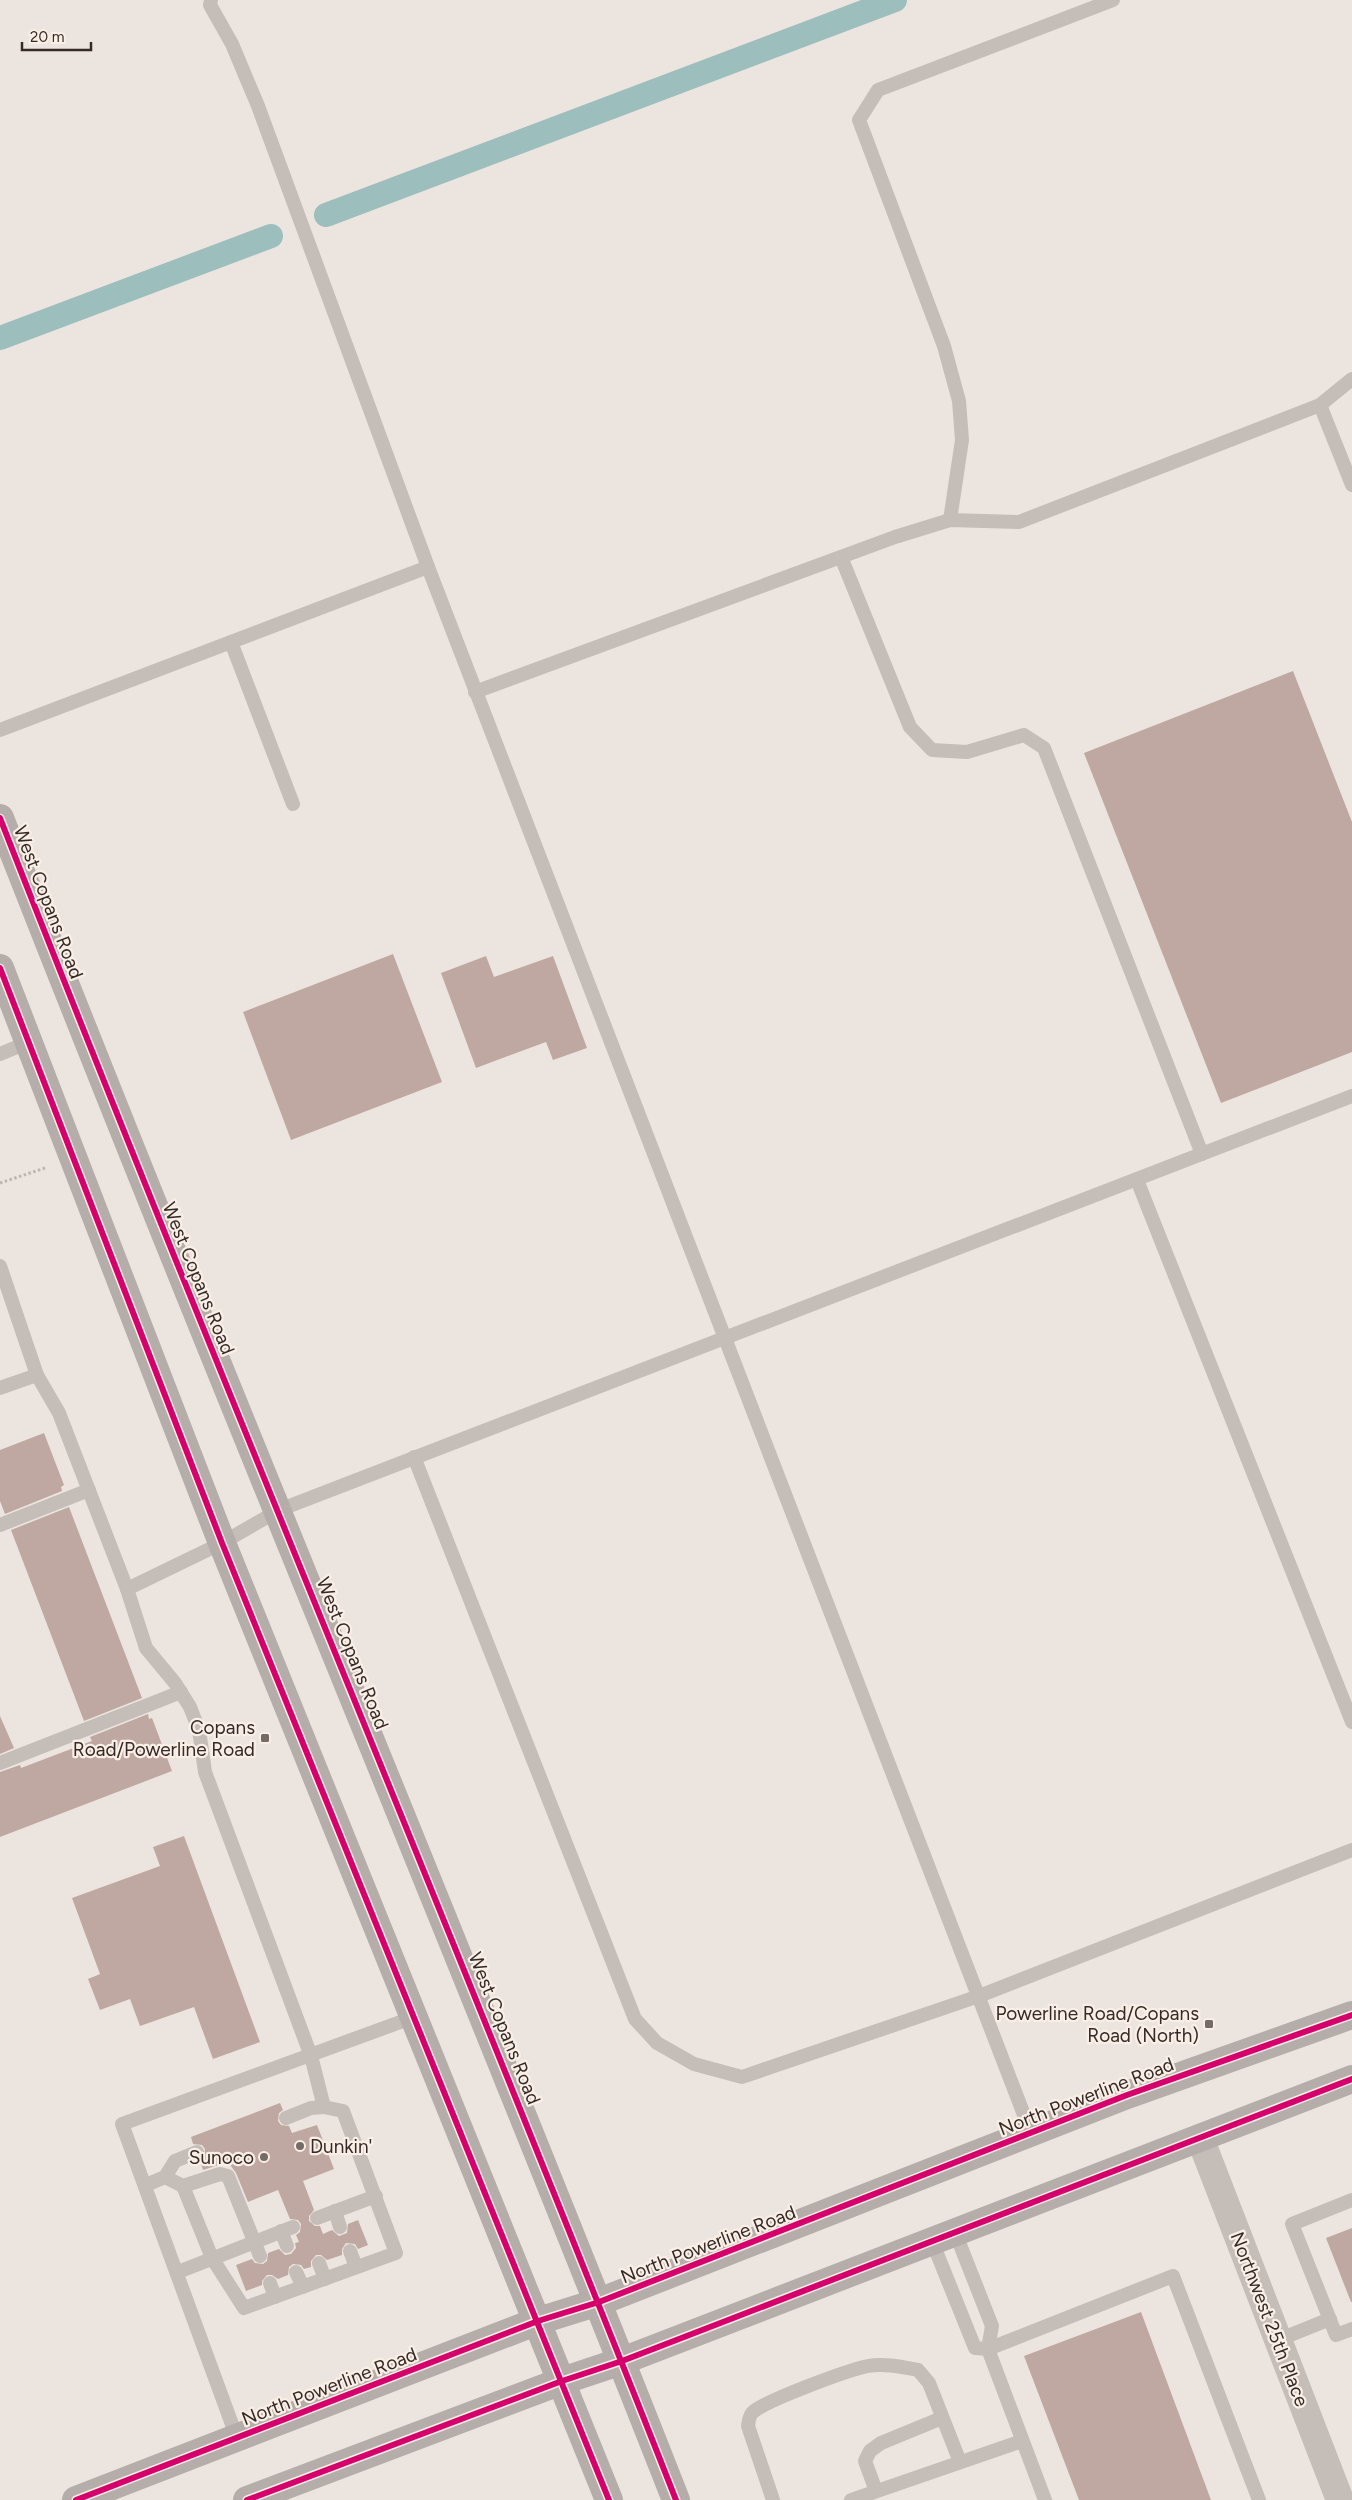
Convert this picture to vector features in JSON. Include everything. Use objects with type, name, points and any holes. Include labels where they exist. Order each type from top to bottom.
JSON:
[{"type":"main road","name":"West Copans Road","points":[[0,818],[129,1148],[279,1510],[599,2302],[676,2500]]},
{"type":"main road","points":[[0,968],[222,1543],[609,2500]]},
{"type":"main road","name":"North Powerline Road","points":[[76,2500],[538,2321],[599,2302],[1127,2095],[1352,2015]]},
{"type":"main road","points":[[247,2500],[291,2492],[562,2381],[622,2361],[1352,2080]]},
{"type":"street","name":"Northwest 25th Place","points":[[1200,2138],[1341,2498]]},
{"type":"lane","points":[[211,0],[210,5],[232,44],[258,106],[428,568],[1031,2133]]},
{"type":"lane","points":[[950,520],[962,440],[959,401],[944,346],[859,120],[878,90],[1113,0]]},
{"type":"lane","points":[[476,692],[841,557],[950,520],[1019,522],[1320,405],[1352,379]]},
{"type":"lane","points":[[1320,405],[1352,485]]},
{"type":"lane","points":[[841,557],[910,727],[932,750],[967,752],[1024,735],[1044,748],[1202,1154]]},
{"type":"lane","points":[[0,730],[428,568]]},
{"type":"lane","points":[[231,642],[293,804]]},
{"type":"lane","points":[[0,1054],[29,1042]]},
{"type":"lane","points":[[127,1589],[222,1543],[279,1510],[1352,1096]]},
{"type":"lane","points":[[1137,1180],[1352,1722]]},
{"type":"lane","points":[[0,1266],[37,1375],[59,1414],[127,1589],[146,1648],[190,1706],[199,1730],[205,1772],[311,2056],[324,2107]]},
{"type":"lane","points":[[0,1388],[37,1375]]},
{"type":"lane","points":[[414,1458],[635,2019],[657,2043],[694,2064],[742,2077],[979,1996],[1352,1850]]},
{"type":"lane","points":[[0,1525],[89,1490]]},
{"type":"lane","points":[[0,1762],[180,1692]]},
{"type":"lane","points":[[237,2438],[178,2272],[122,2124],[414,2017]]},
{"type":"lane","points":[[165,2177],[183,2186],[212,2258],[244,2308],[396,2253],[343,2112],[324,2107],[311,2108],[286,2118]]},
{"type":"lane","points":[[146,2185],[165,2177],[175,2161],[196,2152]]},
{"type":"lane","points":[[183,2186],[220,2174],[228,2176],[260,2256]]},
{"type":"lane","points":[[316,2218],[376,2196]]},
{"type":"lane","points":[[1351,2331],[1336,2334],[1292,2224],[1352,2200]]},
{"type":"lane","points":[[335,2211],[340,2227]]},
{"type":"lane","points":[[178,2272],[287,2229],[287,2246]]},
{"type":"lane","points":[[943,2237],[975,2348],[988,2349],[1173,2276],[1259,2500]]},
{"type":"lane","points":[[943,2237],[992,2326],[988,2349],[1045,2500]]},
{"type":"lane","points":[[350,2252],[356,2267]]},
{"type":"lane","points":[[319,2264],[325,2279]]},
{"type":"lane","points":[[296,2272],[303,2287]]},
{"type":"lane","points":[[270,2282],[275,2297]]},
{"type":"lane","points":[[1278,2340],[1330,2319]]},
{"type":"lane","points":[[773,2500],[748,2426],[750,2414],[761,2406],[868,2366],[891,2366],[918,2370],[929,2383],[960,2462]]},
{"type":"lane","points":[[876,2492],[865,2461],[870,2451],[881,2443],[942,2418]]},
{"type":"lane","points":[[857,2499],[1022,2441]]},
{"type":"path","points":[[0,1183],[45,1168]]},
{"type":"building","points":[[1293,671],[1352,822],[1352,1052],[1221,1103],[1084,753]]},
{"type":"building","points":[[393,954],[442,1082],[291,1140],[243,1012]]},
{"type":"building","points":[[486,956],[494,977],[553,956],[587,1048],[553,1060],[546,1042],[476,1068],[441,973]]},
{"type":"building","points":[[44,1433],[64,1485],[61,1487],[62,1491],[5,1514],[0,1501],[0,1450]]},
{"type":"building","points":[[69,1507],[142,1698],[84,1721],[11,1530]]},
{"type":"building","points":[[148,1714],[149,1719],[152,1718],[172,1771],[0,1837],[0,1772],[20,1765],[21,1768],[92,1741],[90,1737]]},
{"type":"building","points":[[0,1716],[14,1748],[0,1754]]},
{"type":"building","points":[[184,1836],[260,2042],[213,2059],[194,2007],[140,2026],[130,1999],[100,2010],[88,1979],[100,1974],[72,1898],[160,1866],[153,1847]]},
{"type":"building","name":"Sunoco","points":[[280,2103],[283,2110],[279,2113],[278,2121],[281,2125],[289,2126],[292,2133],[317,2125],[334,2169],[303,2181],[314,2210],[309,2216],[309,2221],[315,2226],[320,2226],[323,2234],[332,2230],[339,2236],[347,2233],[348,2224],[358,2220],[368,2245],[358,2249],[355,2244],[346,2243],[342,2249],[342,2255],[327,2260],[321,2255],[316,2255],[311,2261],[311,2267],[304,2269],[301,2265],[293,2264],[289,2267],[288,2275],[278,2279],[272,2275],[267,2275],[262,2281],[262,2285],[246,2291],[236,2265],[252,2259],[255,2263],[263,2264],[267,2261],[268,2253],[279,2249],[285,2255],[291,2254],[296,2248],[295,2243],[299,2242],[296,2235],[300,2232],[301,2224],[298,2220],[290,2219],[278,2190],[248,2202],[236,2173],[228,2162],[203,2170],[200,2160],[204,2157],[205,2149],[202,2145],[193,2144],[191,2137]]},
{"type":"building","points":[[1352,2228],[1352,2302],[1351,2302],[1326,2238]]},
{"type":"building","points":[[1141,2312],[1211,2500],[1079,2500],[1024,2356]]},
{"type":"waterway","points":[[326,215],[895,0]]},
{"type":"waterway","points":[[0,338],[271,236]]},
{"type":"cycle path","points":[[0,818],[167,1239],[593,2289],[676,2500]]},
{"type":"cycle path","points":[[0,968],[222,1543],[609,2500]]},
{"type":"cycle path","points":[[76,2500],[538,2321],[599,2302],[1127,2095],[1352,2015]]},
{"type":"cycle path","points":[[247,2500],[562,2381],[622,2361],[1352,2079]]},
{"type":"place","name":"Copans Road/Powerline Road","points":[[265,1738]]},
{"type":"place","name":"Powerline Road/Copans Road (North)","points":[[1209,2024]]},
{"type":"place","name":"Dunkin'","points":[[300,2146]]},
{"type":"place","name":"Sunoco","points":[[264,2157]]}]
